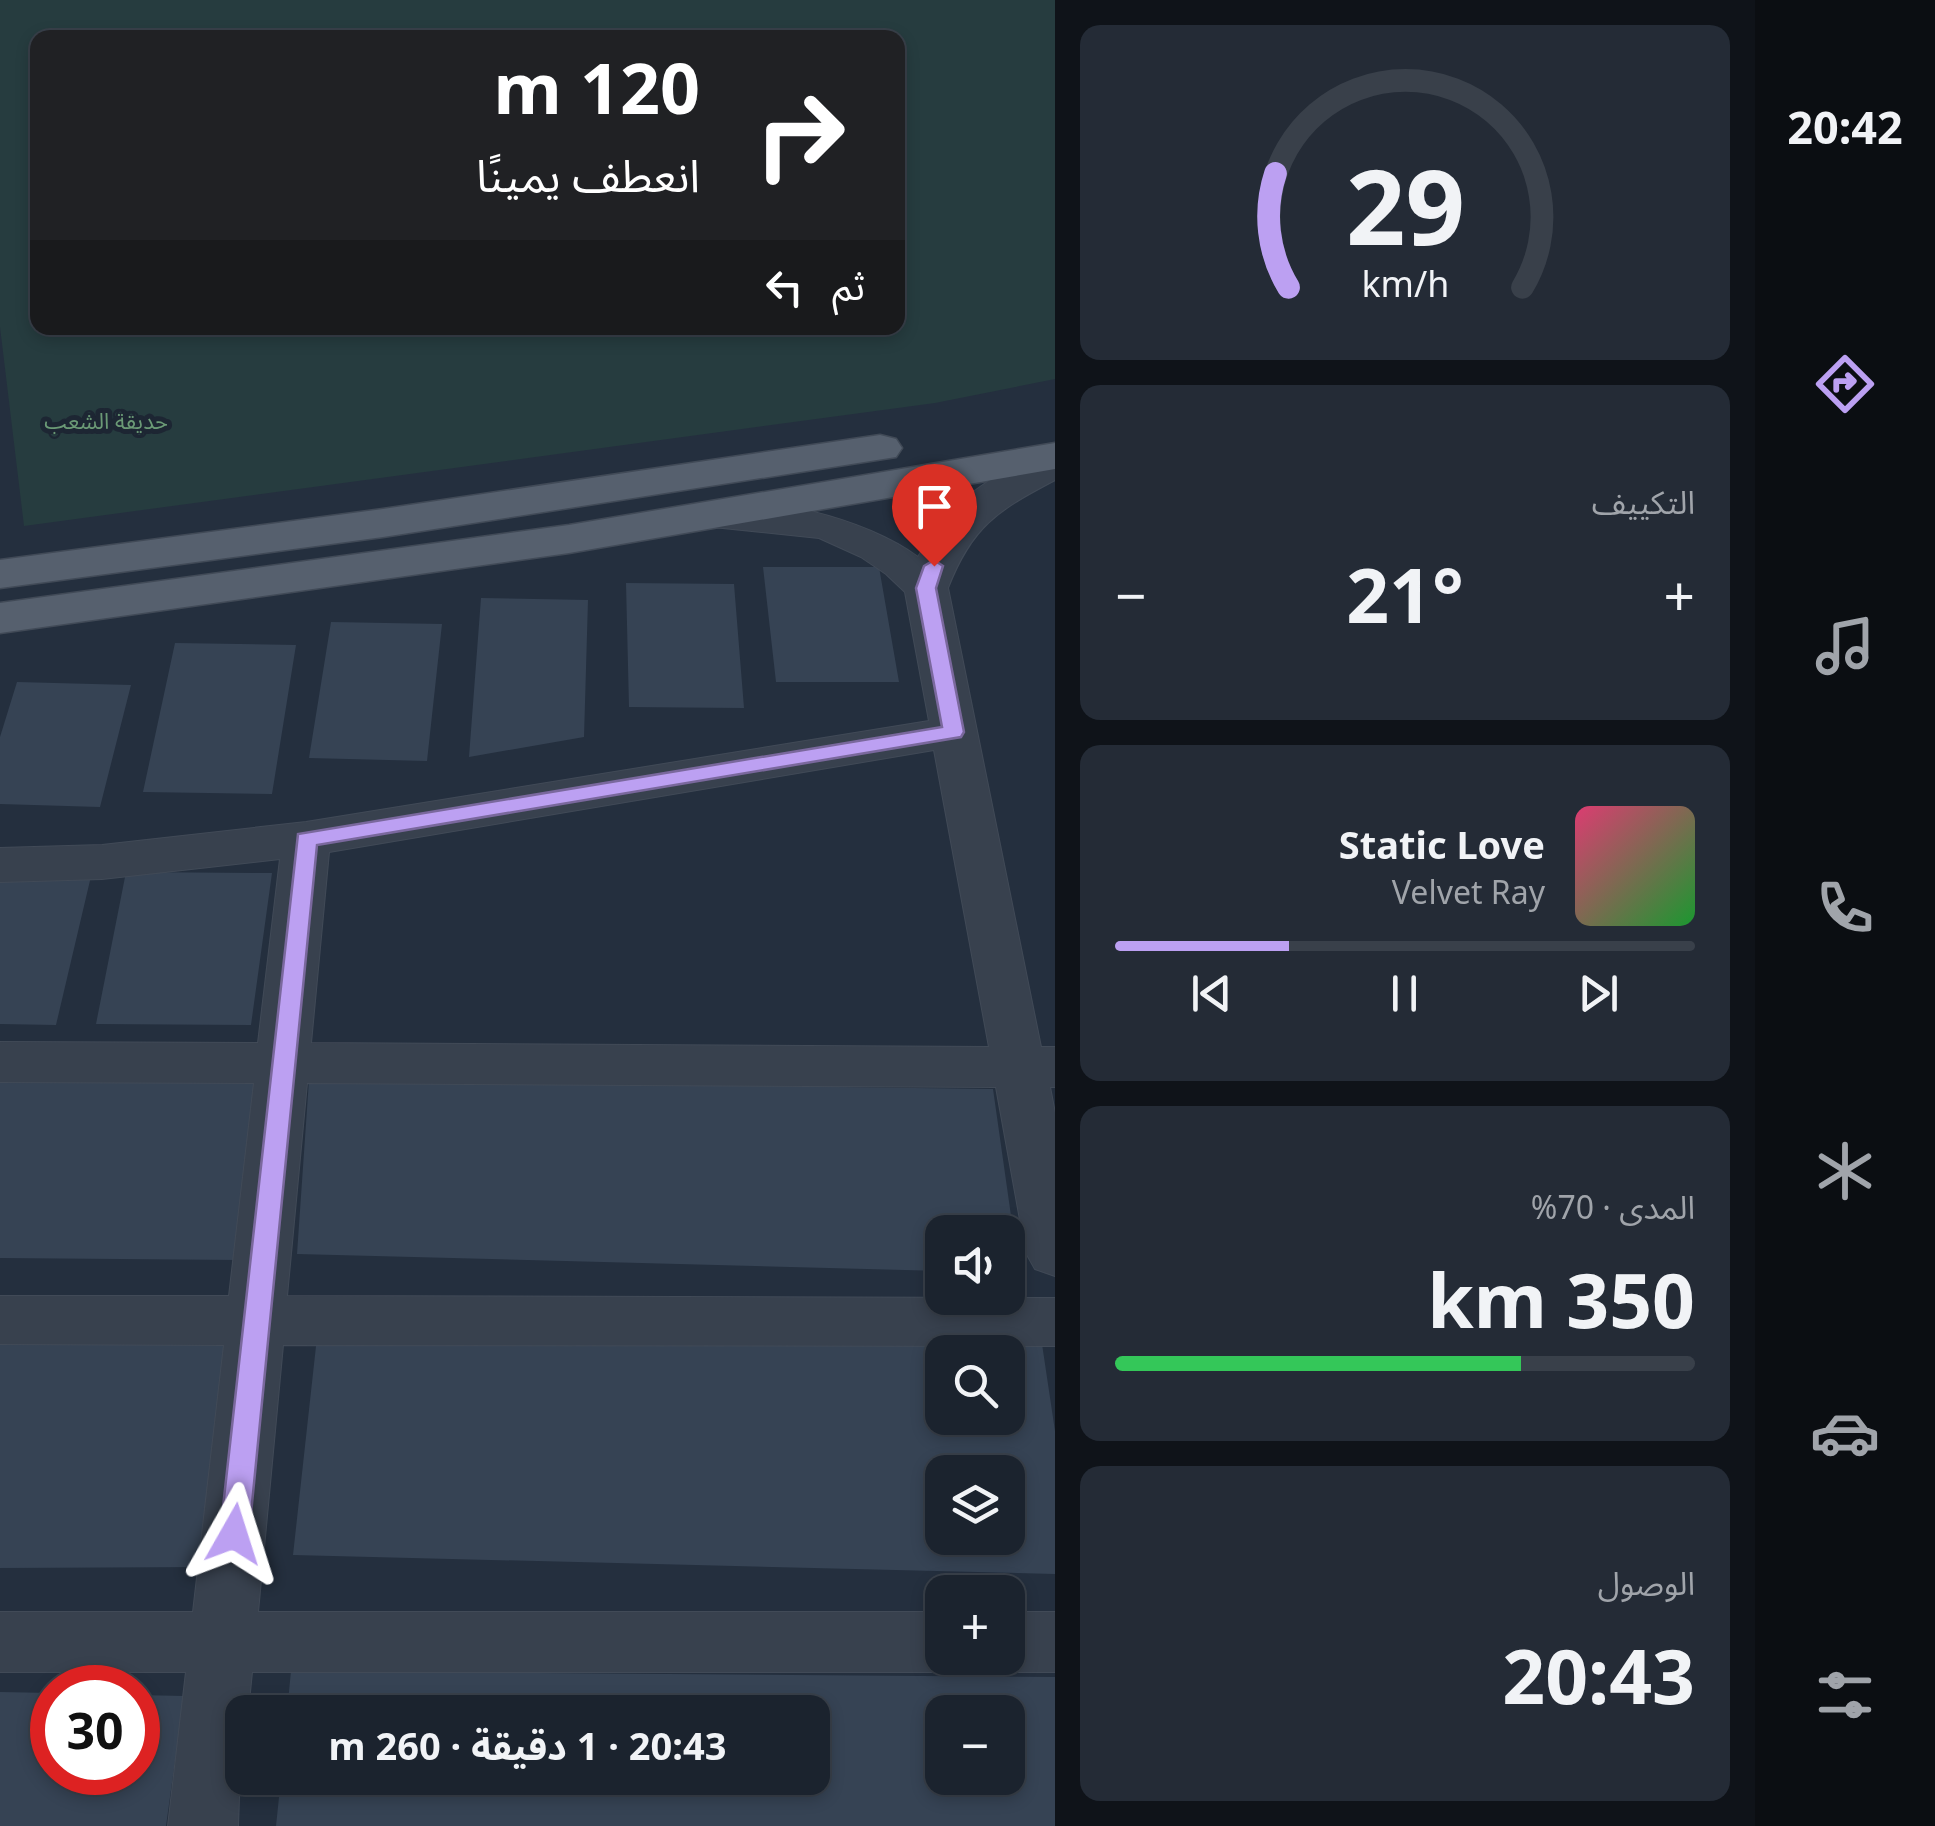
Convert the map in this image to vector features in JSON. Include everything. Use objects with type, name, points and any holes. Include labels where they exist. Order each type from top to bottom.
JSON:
[{"type":"main road","points":[[0,574],[662,483],[1055,417]]},
{"type":"main road","points":[[0,618],[532,545],[1055,456]]},
{"type":"street","points":[[1055,464],[998,493],[963,518],[940,548],[926,588],[954,732],[1037,1067],[1055,1254]]},
{"type":"street","points":[[713,515],[806,522],[844,531],[893,556],[926,588]]},
{"type":"street","points":[[0,865],[187,854],[306,839],[954,732]]},
{"type":"street","points":[[203,1826],[306,839]]},
{"type":"street","points":[[0,1062],[1037,1067]]},
{"type":"street","points":[[0,1320],[1055,1322]]},
{"type":"street","points":[[0,1642],[925,1642]]},
{"type":"street","points":[[1025,1642],[1055,1642]]},
{"type":"green space","name":"حديقة الشعب","points":[[0,0],[1055,0],[1055,379],[935,403],[24,526],[0,327]]},
{"type":"building","points":[[763,567],[879,567],[899,682],[776,682]]},
{"type":"building","points":[[626,583],[734,584],[744,708],[629,707]]},
{"type":"building","points":[[481,598],[588,600],[584,737],[469,757]]},
{"type":"building","points":[[331,622],[442,624],[427,761],[309,758]]},
{"type":"building","points":[[175,643],[296,645],[272,794],[143,792]]},
{"type":"building","points":[[17,682],[131,685],[100,807],[0,804],[0,737]]},
{"type":"building","points":[[0,870],[92,872],[56,1025],[0,1024]]},
{"type":"building","points":[[126,872],[272,873],[251,1025],[96,1024]]},
{"type":"building","points":[[0,1073],[262,1074],[239,1260],[0,1258]]},
{"type":"building","points":[[309,1080],[993,1089],[1011,1215],[925,1215],[925,1271],[297,1254]]},
{"type":"building","points":[[318,1328],[925,1341],[925,1435],[1025,1435],[1025,1344],[1042,1344],[1055,1431],[1055,1574],[293,1555]]},
{"type":"building","points":[[235,1329],[209,1567],[0,1568],[0,1330]]},
{"type":"building","points":[[291,1671],[1055,1677],[1055,1826],[276,1826],[279,1795],[830,1795],[830,1695],[289,1695]]},
{"type":"building","points":[[0,1692],[30,1693],[30,1795],[160,1795],[160,1695],[184,1696],[166,1826],[0,1826]]},
{"type":"route","points":[[234,1534],[306,839],[954,732],[926,588],[934,566]]}]
